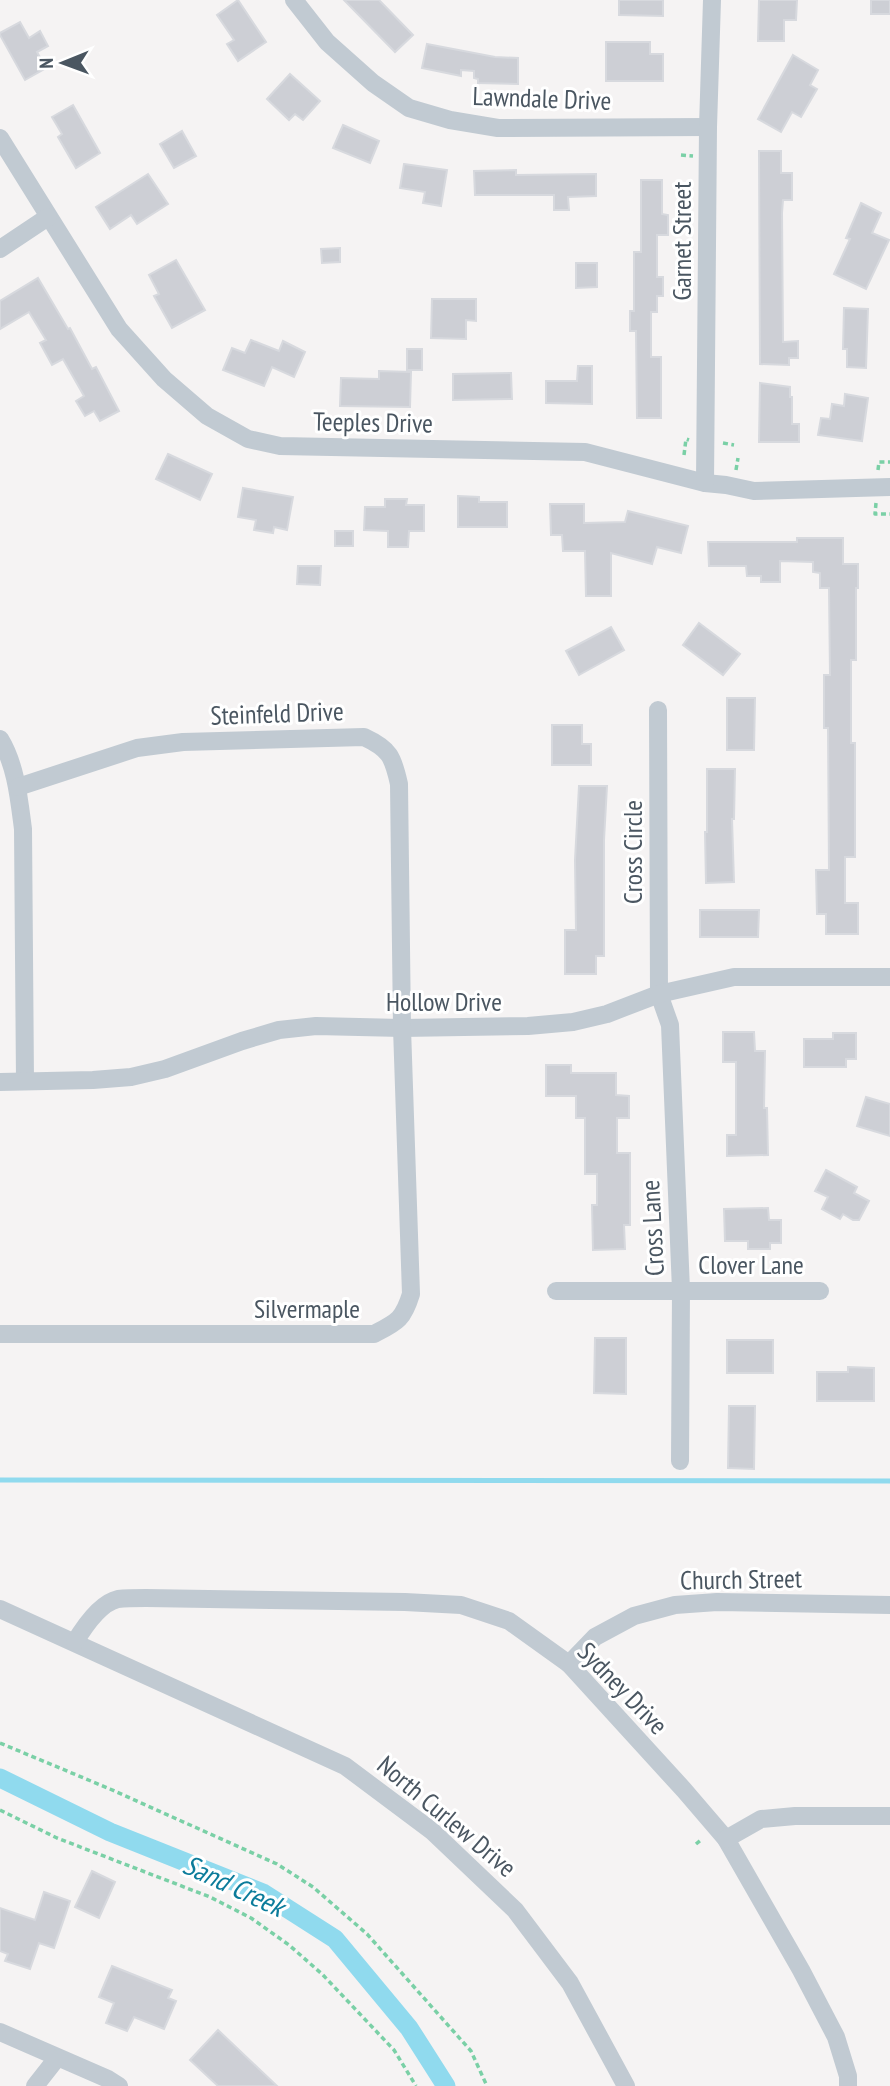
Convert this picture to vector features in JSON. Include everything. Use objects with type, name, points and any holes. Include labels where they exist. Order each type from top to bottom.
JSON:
[{"type":"street","name":"Lawndale Drive","points":[[294,0],[327,42],[373,83],[409,107],[429,114],[498,128],[708,127]]},
{"type":"street","name":"Garnet Street","points":[[705,483],[708,127],[712,0]]},
{"type":"street","name":"Teeples Drive","points":[[0,138],[119,329],[164,379],[207,416],[248,439],[280,446],[584,452],[705,483],[754,491],[884,481]]},
{"type":"street","points":[[0,249],[48,217]]},
{"type":"street","name":"Cross Circle","points":[[658,710],[659,994]]},
{"type":"street","name":"Steinfeld Drive","points":[[18,787],[137,748],[183,742],[363,737],[382,745],[393,759],[399,784],[402,1028]]},
{"type":"street","points":[[0,739],[18,787],[23,829],[25,1081]]},
{"type":"street","name":"Hollow Drive","points":[[0,1082],[131,1077],[165,1069],[279,1030],[316,1026],[402,1028],[528,1026],[573,1022],[607,1014],[659,994],[734,976],[890,977]]},
{"type":"street","name":"Cross Lane","points":[[659,994],[670,1025],[681,1290],[680,1461]]},
{"type":"street","name":"Silvermaple","points":[[0,1334],[374,1334],[390,1326],[405,1314],[411,1294],[402,1028]]},
{"type":"street","name":"Clover Lane","points":[[556,1291],[820,1291]]},
{"type":"street","name":"Sydney Drive","points":[[75,1642],[95,1614],[115,1600],[146,1598],[461,1605],[509,1621],[569,1664],[726,1839],[836,2037],[848,2076],[848,2086]]},
{"type":"street","name":"Church Street","points":[[569,1664],[596,1637],[634,1616],[675,1605],[717,1602],[890,1605]]},
{"type":"street","name":"North Curlew Drive","points":[[0,1609],[345,1766],[432,1831],[516,1910],[570,1983],[626,2086]]},
{"type":"street","points":[[726,1839],[761,1819],[795,1816],[890,1816]]},
{"type":"street","points":[[0,2032],[119,2086]]},
{"type":"street","points":[[35,2086],[57,2058]]},
{"type":"path","points":[[723,443],[734,444]]},
{"type":"path","points":[[736,471],[738,458]]},
{"type":"path","points":[[884,481],[879,463],[890,462]]},
{"type":"path","points":[[876,499],[875,514],[890,514]]},
{"type":"path","points":[[0,1743],[278,1864],[313,1887],[367,1934],[471,2051],[487,2086]]},
{"type":"path","points":[[0,1810],[57,1838],[210,1897],[251,1918],[289,1945],[322,1974],[394,2050],[416,2086]]},
{"type":"path","points":[[696,1844],[702,1839]]},
{"type":"building","points":[[238,0],[266,42],[238,61],[227,44],[234,40],[217,15]]},
{"type":"building","points":[[344,0],[379,0],[413,35],[395,52]]},
{"type":"building","points":[[619,0],[663,0],[663,16],[619,15]]},
{"type":"building","points":[[759,0],[797,0],[796,20],[784,20],[784,41],[758,41]]},
{"type":"building","points":[[871,0],[890,0],[890,14],[871,14]]},
{"type":"building","points":[[20,22],[29,38],[40,31],[48,46],[37,52],[46,68],[25,80],[0,35]]},
{"type":"building","points":[[606,42],[650,42],[650,54],[663,54],[663,81],[606,81]]},
{"type":"building","points":[[427,44],[495,57],[518,58],[518,84],[478,83],[478,79],[474,78],[474,71],[461,70],[461,76],[422,68]]},
{"type":"building","points":[[793,55],[818,70],[810,85],[817,89],[801,117],[792,112],[781,132],[758,119]]},
{"type":"building","points":[[290,74],[320,101],[303,120],[295,114],[289,120],[267,99]]},
{"type":"building","points":[[73,105],[100,153],[76,168],[58,137],[62,134],[52,117]]},
{"type":"building","points":[[343,125],[379,141],[370,163],[333,148]]},
{"type":"building","points":[[182,131],[196,156],[174,168],[160,144]]},
{"type":"building","points":[[759,151],[781,151],[781,173],[792,173],[792,200],[783,200],[782,213],[783,342],[798,341],[798,358],[789,358],[789,365],[760,364]]},
{"type":"building","points":[[404,164],[447,170],[441,206],[423,203],[425,192],[400,188]]},
{"type":"building","points":[[516,170],[516,175],[596,174],[596,196],[568,197],[569,210],[554,210],[554,195],[475,195],[474,171]]},
{"type":"building","points":[[148,174],[168,204],[137,224],[131,215],[110,229],[96,207]]},
{"type":"building","points":[[641,180],[662,180],[662,214],[668,215],[668,235],[657,235],[657,277],[663,277],[663,296],[657,296],[657,312],[651,312],[651,357],[661,357],[661,418],[637,418],[636,331],[630,331],[630,311],[634,311],[634,252],[641,252]]},
{"type":"building","points":[[861,203],[881,213],[872,233],[889,240],[866,289],[834,274],[850,239],[846,238]]},
{"type":"building","points":[[340,248],[340,262],[322,263],[321,249]]},
{"type":"building","points":[[176,260],[205,310],[172,328],[154,296],[159,294],[149,275]]},
{"type":"building","points":[[576,263],[597,263],[597,287],[576,288]]},
{"type":"building","points":[[38,278],[92,369],[96,367],[119,411],[100,421],[94,411],[85,416],[76,401],[84,396],[63,359],[52,365],[40,343],[46,340],[29,312],[0,329],[0,301]]},
{"type":"building","points":[[432,299],[476,299],[476,321],[466,320],[466,339],[431,338]]},
{"type":"building","points":[[844,308],[868,309],[866,368],[847,367],[847,349],[843,349]]},
{"type":"building","points":[[251,340],[279,351],[283,341],[305,352],[294,377],[272,367],[264,386],[223,370],[232,348],[245,353]]},
{"type":"building","points":[[407,349],[422,349],[422,370],[407,370]]},
{"type":"building","points":[[578,366],[592,366],[592,404],[546,403],[546,381],[577,381]]},
{"type":"building","points":[[379,371],[411,372],[410,407],[340,406],[341,378],[379,379]]},
{"type":"building","points":[[511,373],[512,399],[453,400],[453,374]]},
{"type":"building","points":[[760,383],[790,387],[792,424],[799,424],[799,442],[759,442]]},
{"type":"building","points":[[845,394],[868,398],[862,441],[818,435],[821,418],[830,419],[832,404],[844,406]]},
{"type":"building","points":[[168,454],[212,474],[200,500],[156,479]]},
{"type":"building","points":[[243,488],[293,497],[287,530],[274,527],[273,533],[254,530],[256,520],[238,517]]},
{"type":"building","points":[[458,496],[479,497],[479,502],[507,502],[507,527],[458,527]]},
{"type":"building","points":[[385,499],[407,499],[406,505],[424,505],[424,531],[409,531],[408,547],[388,547],[388,531],[364,530],[365,507],[385,507]]},
{"type":"building","points":[[550,504],[584,504],[584,523],[625,522],[628,511],[688,526],[681,553],[657,547],[652,564],[611,553],[611,596],[586,596],[585,551],[563,551],[562,535],[551,535]]},
{"type":"building","points":[[335,531],[353,531],[353,546],[335,546]]},
{"type":"building","points":[[797,538],[843,538],[843,564],[858,564],[856,660],[851,660],[851,743],[855,743],[855,857],[845,857],[845,903],[858,903],[858,934],[826,934],[826,914],[817,914],[816,870],[829,870],[828,728],[824,728],[824,675],[830,675],[829,588],[820,588],[820,573],[813,572],[813,562],[780,561],[780,582],[761,582],[761,576],[747,576],[746,566],[709,566],[708,542],[797,542]]},
{"type":"building","points":[[298,566],[321,566],[320,585],[297,584]]},
{"type":"building","points":[[699,623],[740,654],[723,675],[683,645]]},
{"type":"building","points":[[611,627],[624,650],[579,675],[566,651]]},
{"type":"building","points":[[727,698],[755,698],[754,750],[727,750]]},
{"type":"building","points":[[552,725],[582,725],[582,744],[591,744],[591,765],[552,765]]},
{"type":"building","points":[[707,769],[735,769],[732,819],[734,882],[706,883]]},
{"type":"building","points":[[579,786],[607,786],[604,956],[596,956],[596,974],[565,974],[565,930],[576,930],[575,860]]},
{"type":"building","points":[[700,910],[759,910],[758,937],[700,937]]},
{"type":"building","points":[[723,1032],[754,1032],[755,1051],[765,1051],[764,1108],[767,1108],[768,1155],[727,1156],[727,1135],[736,1135],[736,1062],[723,1062]]},
{"type":"building","points":[[833,1033],[856,1033],[856,1059],[846,1059],[846,1067],[804,1067],[804,1039],[833,1039]]},
{"type":"building","points":[[546,1065],[571,1065],[571,1073],[616,1073],[616,1095],[629,1096],[629,1118],[617,1118],[617,1153],[630,1153],[630,1225],[624,1225],[625,1249],[593,1250],[592,1205],[597,1205],[597,1174],[585,1174],[585,1118],[576,1118],[576,1096],[546,1096]]},
{"type":"building","points":[[866,1097],[890,1104],[890,1136],[857,1126]]},
{"type":"building","points":[[826,1170],[857,1187],[854,1193],[869,1201],[859,1220],[853,1220],[843,1214],[840,1219],[822,1209],[828,1197],[815,1191]]},
{"type":"building","points":[[768,1208],[769,1220],[781,1220],[781,1243],[770,1243],[770,1249],[748,1249],[748,1241],[725,1241],[724,1209]]},
{"type":"building","points":[[595,1338],[626,1338],[626,1394],[594,1393]]},
{"type":"building","points":[[727,1340],[773,1340],[773,1373],[727,1373]]},
{"type":"building","points":[[848,1367],[874,1368],[874,1401],[817,1401],[817,1372],[848,1372]]},
{"type":"building","points":[[729,1406],[755,1406],[754,1469],[728,1468]]},
{"type":"building","points":[[92,1871],[115,1882],[99,1918],[75,1907]]},
{"type":"building","points":[[44,1892],[70,1901],[54,1948],[39,1943],[30,1969],[5,1961],[8,1954],[0,1951],[0,1908],[35,1920]]},
{"type":"building","points":[[112,1966],[172,1990],[168,1998],[176,2001],[164,2029],[134,2017],[127,2031],[106,2023],[114,2003],[99,1997]]},
{"type":"building","points":[[218,2030],[277,2086],[218,2086],[190,2060]]},
{"type":"waterway","points":[[0,1480],[890,1481]]},
{"type":"waterway","name":"Sand Creek","points":[[0,1778],[110,1832],[263,1893],[335,1939],[409,2028],[446,2086]]}]
